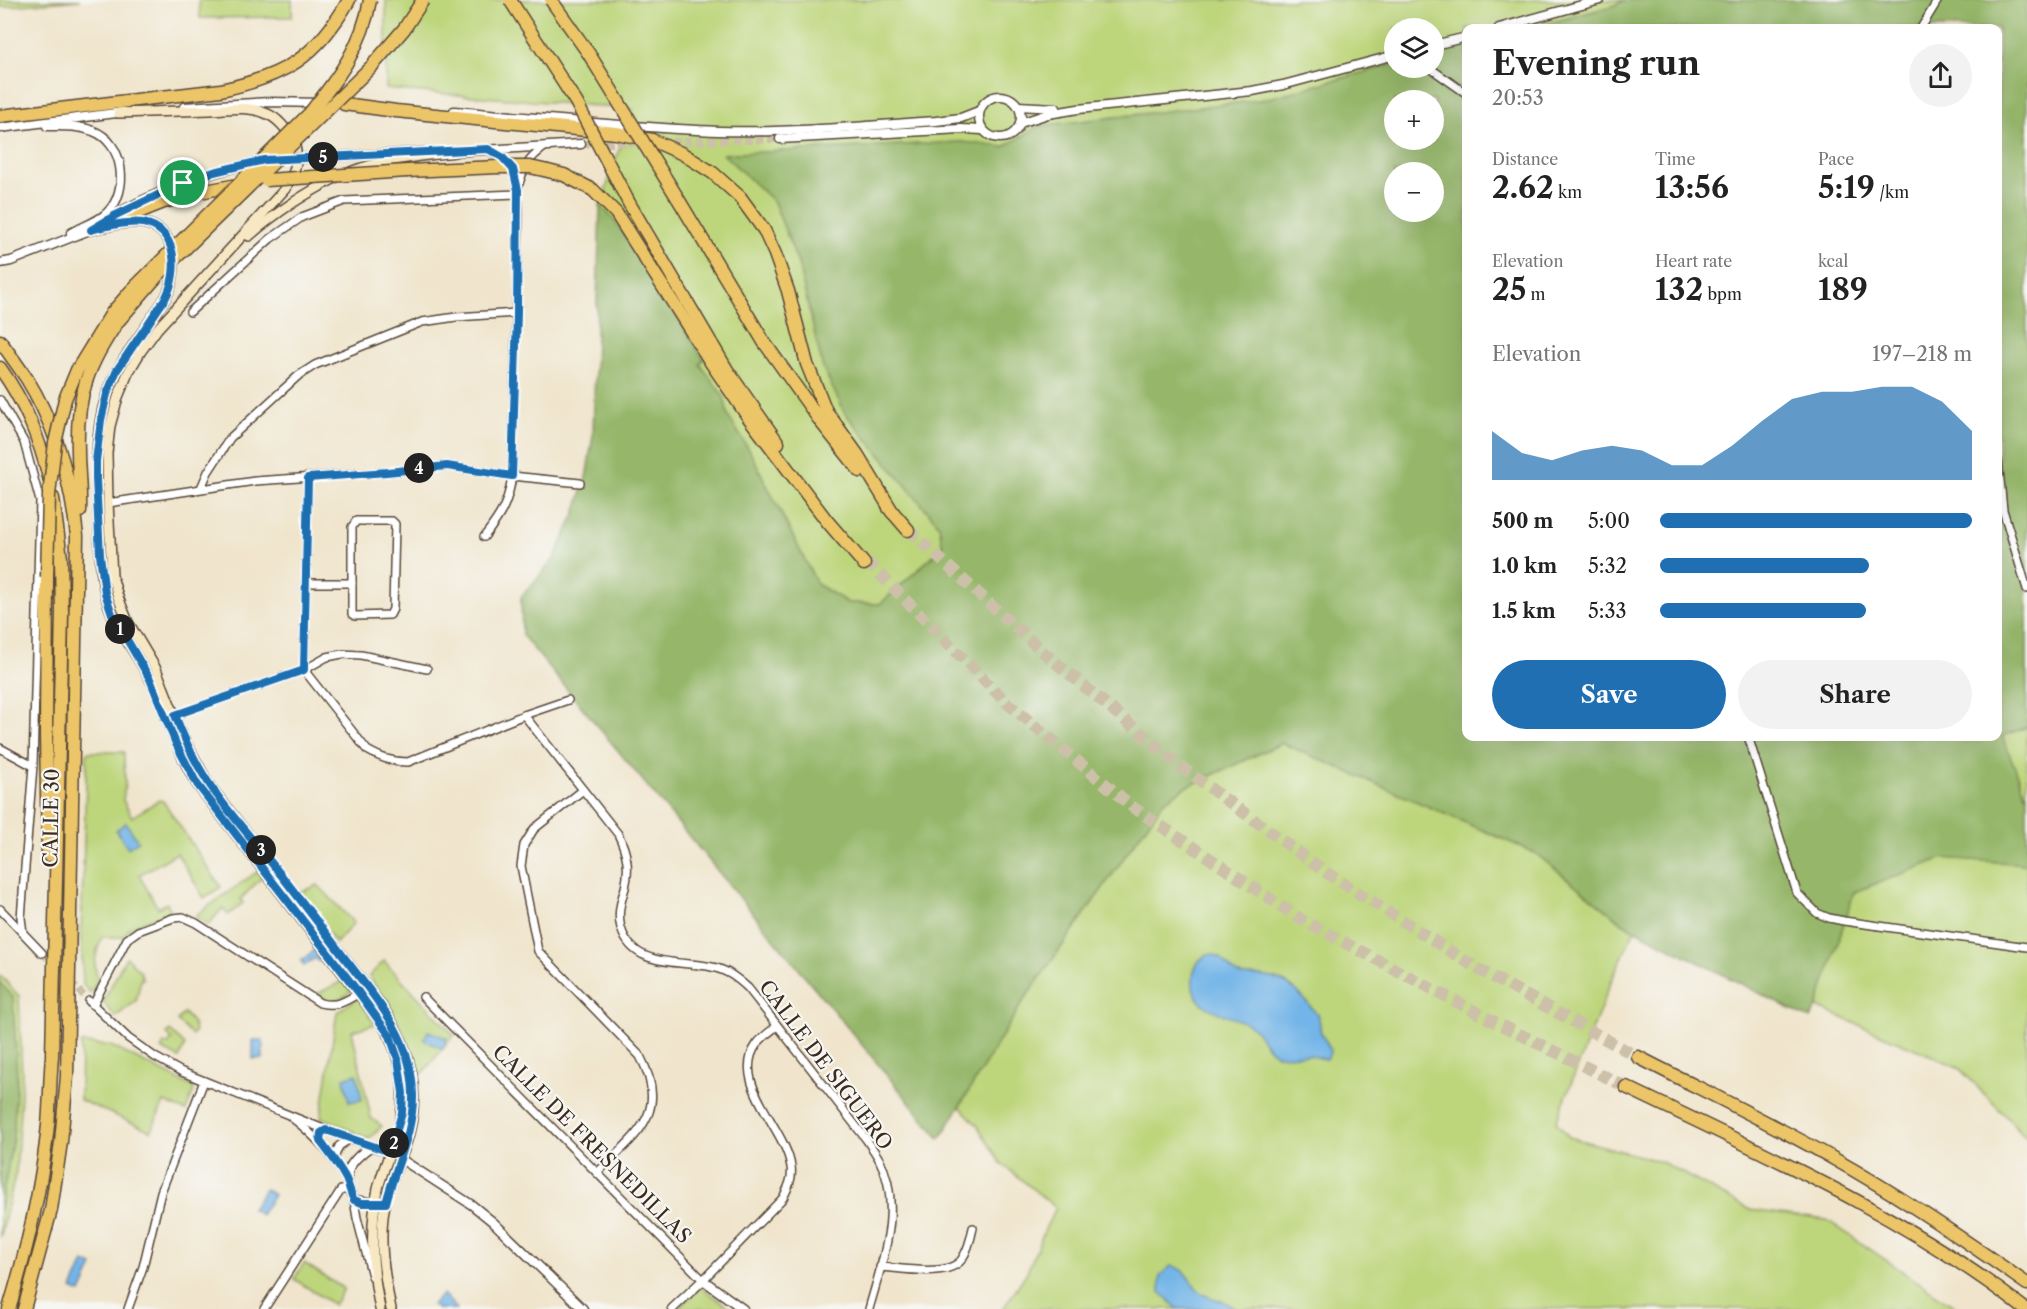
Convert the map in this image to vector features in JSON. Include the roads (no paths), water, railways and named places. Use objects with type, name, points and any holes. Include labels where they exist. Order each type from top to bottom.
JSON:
[{"type":"highway","points":[[0,116],[221,90],[253,83],[290,66],[309,52],[327,35],[349,0]]},
{"type":"highway","points":[[77,536],[80,507],[78,410],[86,380],[116,316],[131,291],[316,106],[347,63],[362,36],[370,0]]},
{"type":"highway","points":[[53,961],[49,922],[46,745],[47,578],[49,495],[55,443],[64,399],[76,370],[93,341],[372,66],[404,29],[423,0]]},
{"type":"highway","points":[[106,225],[164,202],[200,192],[266,180],[498,167],[531,168],[564,175],[593,190],[616,213],[749,418],[827,520],[865,562],[727,370],[629,203],[576,102],[510,0]]},
{"type":"highway","points":[[551,0],[589,54],[764,342],[821,422],[908,530]]},
{"type":"highway","points":[[344,104],[616,133],[652,140],[683,154],[713,172],[740,197],[764,231],[788,291],[807,364],[826,411],[857,454],[893,513]]},
{"type":"highway","name":"CALLE 30","points":[[0,341],[28,380],[54,434],[74,508],[77,536],[67,1076],[62,1142],[51,1210],[24,1309]]},
{"type":"highway","name":"CALLE 30","points":[[0,368],[17,392],[40,443],[50,480],[61,558],[62,613],[52,1056],[48,1126],[34,1214],[9,1309]]},
{"type":"highway","points":[[1638,1057],[1835,1159],[1916,1208],[2027,1283]]},
{"type":"highway","points":[[1626,1087],[1822,1182],[1873,1210],[1959,1263],[2022,1307]]},
{"type":"main road","points":[[118,113],[252,110],[271,115],[280,122],[292,137],[297,154],[291,181],[206,277],[166,318],[149,339],[123,385],[109,432],[107,467],[112,576],[128,622],[156,669],[192,754],[218,797],[301,900],[398,1031],[410,1066],[413,1096],[410,1127],[400,1159],[381,1204],[372,1246],[380,1309]]},
{"type":"main road","points":[[206,277],[278,211],[320,186],[368,165],[406,157],[455,152]]},
{"type":"main road","points":[[91,230],[106,225],[136,222],[151,225],[164,236],[173,255],[174,275],[171,287],[159,308],[117,370],[107,394],[101,420],[96,479],[101,568],[108,604],[150,679],[176,744],[197,784],[390,1036],[401,1072],[403,1093],[402,1113],[381,1178],[382,1254],[391,1309]]},
{"type":"street","points":[[1513,24],[1599,0]]},
{"type":"street","points":[[1923,24],[1938,0]]},
{"type":"street","points":[[1444,43],[1462,38]]},
{"type":"street","points":[[1020,123],[1048,114],[1078,109],[1252,92],[1384,58]]},
{"type":"street","points":[[1444,78],[1462,90]]},
{"type":"street","points":[[780,139],[961,129],[983,130],[996,138],[1004,138],[1017,130],[1021,114],[1018,106],[1005,96],[989,98],[979,111],[979,121],[983,130]]},
{"type":"street","points":[[0,128],[118,113],[235,103],[289,102],[396,106],[629,126],[719,131],[780,130],[936,121],[960,118],[979,111]]},
{"type":"street","points":[[1018,106],[1078,109]]},
{"type":"street","points":[[18,126],[72,126],[94,131],[105,138],[115,151],[119,164],[122,176],[117,198],[107,213],[52,244]]},
{"type":"street","points":[[0,263],[11,261],[91,230],[116,215],[183,183],[264,160],[581,144]]},
{"type":"street","points":[[484,537],[500,516],[509,496],[512,476],[518,192],[523,170],[531,157],[546,146]]},
{"type":"street","points":[[488,149],[502,157],[513,169],[518,192]]},
{"type":"street","points":[[190,312],[270,239],[302,217],[344,201],[518,192]]},
{"type":"street","points":[[201,488],[208,472],[230,438],[298,376],[315,365],[422,322],[517,313]]},
{"type":"street","points":[[0,400],[24,442],[40,501],[33,766],[21,926],[23,933]]},
{"type":"street","points":[[108,503],[255,481],[447,466],[580,483]]},
{"type":"street","points":[[308,478],[304,670],[368,750],[395,762],[408,762],[524,715],[568,700]]},
{"type":"street","points":[[2002,500],[2027,589]]},
{"type":"street","points":[[356,520],[394,522],[393,609],[390,615],[354,615],[351,610],[352,583],[354,523],[356,520]]},
{"type":"street","points":[[306,583],[352,583]]},
{"type":"street","points":[[175,715],[304,670],[327,657],[342,654],[361,655],[427,669]]},
{"type":"street","name":"CALLE DE SIGUERO","points":[[524,715],[618,834],[625,847],[628,873],[620,914],[622,929],[627,940],[648,958],[724,970],[748,988],[879,1159],[887,1179],[890,1226],[869,1309]]},
{"type":"street","points":[[1750,741],[1797,892],[1817,913],[1845,921],[2027,947]]},
{"type":"street","points":[[0,748],[33,766]]},
{"type":"street","points":[[583,790],[534,829],[524,845],[521,866],[538,951],[640,1056],[650,1074],[653,1096],[649,1114],[639,1131],[597,1173]]},
{"type":"street","points":[[0,909],[42,953]]},
{"type":"street","points":[[13,922],[22,910]]},
{"type":"street","points":[[359,993],[345,1002],[332,1005],[320,1003],[196,923],[183,917],[138,930],[127,939],[91,1003],[134,1042],[155,1057],[204,1081],[326,1130],[390,1152],[447,1187],[493,1221],[583,1309]]},
{"type":"street","name":"CALLE DE FRESNEDILLAS","points":[[423,997],[703,1280],[743,1309]]},
{"type":"street","points":[[672,1309],[783,1198],[790,1184],[792,1168],[787,1151],[752,1084],[748,1070],[750,1056],[757,1043],[777,1026]]},
{"type":"street","points":[[128,1309],[143,1267],[161,1192],[204,1081]]},
{"type":"street","points":[[284,1112],[320,1141],[334,1158],[347,1180],[375,1283]]},
{"type":"street","points":[[320,1141],[321,1133],[326,1130]]},
{"type":"street","points":[[334,1158],[339,1146],[351,1138]]},
{"type":"street","points":[[347,1180],[354,1160],[371,1146]]},
{"type":"street","points":[[396,1169],[410,1165]]},
{"type":"street","points":[[264,1309],[341,1190],[349,1190]]},
{"type":"street","points":[[354,1200],[381,1204]]},
{"type":"street","points":[[880,1267],[939,1271],[952,1267],[961,1260],[970,1243],[973,1228]]},
{"type":"water","points":[[126,823],[138,841],[128,848],[116,830]]},
{"type":"water","points":[[317,948],[324,958],[319,962],[315,958],[304,966],[301,961]]},
{"type":"water","points":[[1208,954],[1221,958],[1240,975],[1269,977],[1294,989],[1305,999],[1317,1016],[1321,1033],[1330,1049],[1327,1059],[1308,1055],[1284,1056],[1275,1053],[1251,1026],[1204,1005],[1197,998],[1193,988],[1193,976],[1198,963]]},
{"type":"water","points":[[428,1031],[447,1038],[443,1049],[424,1040]]},
{"type":"water","points":[[253,1040],[263,1040],[263,1059],[253,1059]]},
{"type":"water","points":[[357,1074],[362,1100],[349,1102],[344,1078]]},
{"type":"water","points":[[265,1189],[274,1195],[261,1215],[252,1209]]},
{"type":"water","points":[[84,1262],[93,1266],[81,1293],[72,1289]]},
{"type":"water","points":[[1171,1266],[1184,1272],[1200,1292],[1236,1309],[1178,1309],[1160,1292],[1160,1276]]},
{"type":"water","points":[[443,1294],[457,1309],[437,1309],[432,1305]]},
{"type":"tunnel","points":[[660,142],[780,139]]},
{"type":"tunnel","points":[[581,144],[644,142]]},
{"type":"tunnel","points":[[908,530],[1042,651],[1181,767],[1327,873],[1480,970],[1638,1057]]},
{"type":"tunnel","points":[[867,561],[1007,703],[1134,808],[1302,920],[1491,1020],[1626,1087]]},
{"type":"tunnel","points":[[42,953],[89,1001]]}]
